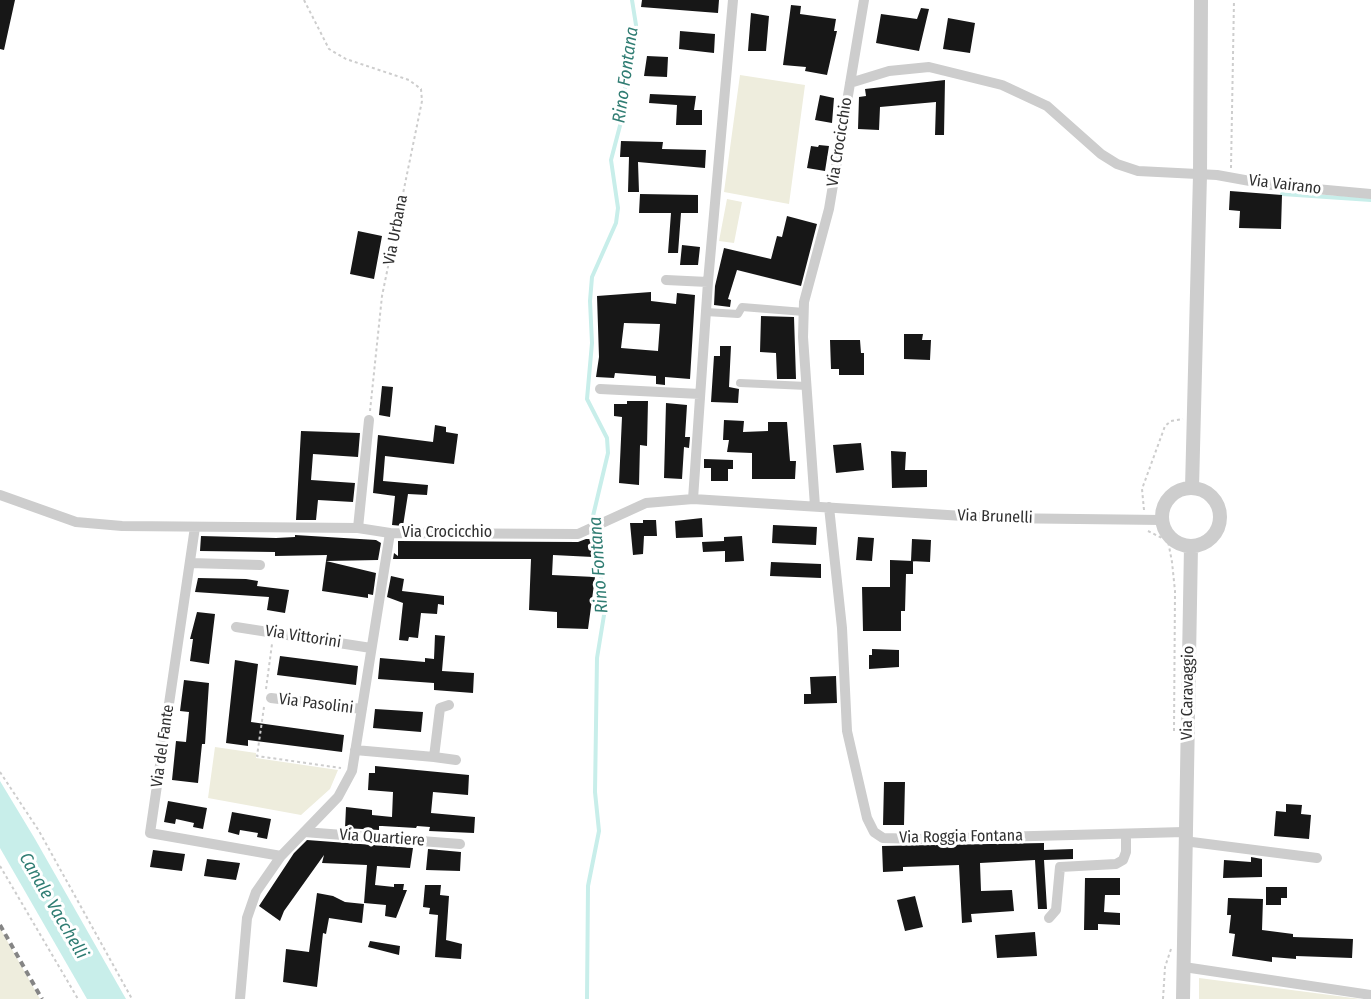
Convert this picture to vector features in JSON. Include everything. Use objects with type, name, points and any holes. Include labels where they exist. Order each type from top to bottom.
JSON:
[{"type":"street","points":[[693,500],[708,282],[733,0]]},
{"type":"street","points":[[850,83],[864,0]]},
{"type":"street","points":[[1192,488],[1200,175],[1201,0]]},
{"type":"street","name":"Via Crocicchio","points":[[815,506],[804,312],[829,209],[850,83],[889,70],[929,67],[1002,85],[1047,106],[1101,154],[1117,164],[1138,171],[1200,175]]},
{"type":"street","name":"Via Vairano","points":[[1200,175],[1272,185],[1371,194]]},
{"type":"street","points":[[666,280],[708,282]]},
{"type":"street","points":[[706,312],[738,314],[742,307],[804,312]]},
{"type":"street","points":[[740,383],[807,386]]},
{"type":"street","points":[[600,389],[700,394]]},
{"type":"street","points":[[358,528],[369,420]]},
{"type":"street","points":[[1192,488],[1202,490],[1216,503],[1220,522],[1210,539],[1191,546],[1175,542],[1164,528],[1162,520],[1167,501],[1182,489],[1192,488]]},
{"type":"street","name":"Via Crocicchio","points":[[0,495],[76,522],[123,526],[358,528],[390,533],[578,534],[646,503],[693,500],[829,507]]},
{"type":"street","name":"Via Brunelli","points":[[829,507],[995,518],[1162,520]]},
{"type":"street","name":"Via Roggia Fontana","points":[[829,507],[842,628],[847,731],[867,818],[874,832],[883,838],[922,839],[1126,834],[1184,837]]},
{"type":"street","name":"Via del Fante","points":[[195,527],[150,833],[280,856]]},
{"type":"street","points":[[240,999],[247,918],[256,892],[280,856],[338,796],[352,769],[390,533]]},
{"type":"street","name":"Via Caravaggio","points":[[1183,999],[1184,837],[1191,546]]},
{"type":"street","points":[[189,563],[260,565]]},
{"type":"street","name":"Via Vittorini","points":[[236,627],[371,648]]},
{"type":"street","name":"Via Pasolini","points":[[267,696],[362,709]]},
{"type":"street","points":[[434,757],[440,708],[449,705]]},
{"type":"street","points":[[355,750],[456,759]]},
{"type":"street","name":"Via Quartiere","points":[[304,831],[460,844]]},
{"type":"street","points":[[1049,918],[1056,910],[1060,867],[1116,864],[1123,860],[1126,852],[1126,834]]},
{"type":"street","points":[[1184,837],[1317,858]]},
{"type":"street","points":[[1184,967],[1371,995]]},
{"type":"path","name":"Via Urbana","points":[[304,0],[329,49],[346,59],[409,80],[421,89],[422,101],[382,296],[369,420]]},
{"type":"path","points":[[1231,178],[1234,0]]},
{"type":"path","points":[[1174,740],[1175,591],[1172,562],[1168,541],[1149,532],[1144,519],[1142,489],[1165,426],[1171,421],[1194,417]]},
{"type":"path","points":[[274,633],[257,756],[352,769]]},
{"type":"path","points":[[0,772],[39,831],[132,999]]},
{"type":"path","points":[[0,866],[78,999]]},
{"type":"shaded area","points":[[740,75],[805,85],[789,204],[724,192]]},
{"type":"shaded area","points":[[727,199],[742,202],[734,243],[719,241]]},
{"type":"shaded area","points":[[215,747],[256,753],[256,758],[338,770],[330,789],[301,815],[208,798]]},
{"type":"shaded area","points":[[0,928],[40,999],[0,999]]},
{"type":"shaded area","points":[[1199,978],[1361,999],[1199,999]]},
{"type":"water","name":"Canale Vacchelli","points":[[0,781],[126,999],[87,999],[0,848]]},
{"type":"building","points":[[0,0],[15,0],[4,50],[0,49]]},
{"type":"building","points":[[642,0],[719,0],[718,13],[641,7]]},
{"type":"building","points":[[791,5],[801,6],[800,14],[836,19],[834,31],[837,31],[827,75],[805,71],[806,67],[783,65]]},
{"type":"building","points":[[921,8],[929,9],[919,51],[876,43],[881,14],[917,19]]},
{"type":"building","points":[[751,13],[769,16],[766,51],[748,51]]},
{"type":"building","points":[[948,18],[975,23],[970,53],[943,49]]},
{"type":"building","points":[[680,31],[715,34],[714,53],[679,49]]},
{"type":"building","points":[[647,56],[668,57],[667,77],[644,76]]},
{"type":"building","points":[[945,80],[944,135],[935,135],[936,102],[880,107],[879,130],[858,129],[859,97],[866,96],[865,89]]},
{"type":"building","points":[[650,94],[696,96],[694,110],[702,110],[702,125],[676,125],[677,105],[649,103]]},
{"type":"building","points":[[820,95],[834,98],[832,123],[815,120]]},
{"type":"building","points":[[621,141],[663,142],[662,149],[706,150],[705,168],[638,162],[639,192],[628,192],[629,157],[620,157]]},
{"type":"building","points":[[819,145],[829,146],[825,171],[807,168],[811,146],[818,147]]},
{"type":"building","points":[[1230,191],[1282,195],[1281,229],[1239,228],[1240,211],[1229,210]]},
{"type":"building","points":[[640,194],[698,195],[698,213],[681,213],[678,253],[668,253],[671,213],[639,213]]},
{"type":"building","points":[[787,216],[817,224],[801,286],[737,270],[728,299],[731,300],[730,307],[714,305],[715,286],[724,248],[771,259],[777,236],[782,237]]},
{"type":"building","points":[[358,231],[382,236],[374,279],[350,274]]},
{"type":"building","points":[[682,245],[700,247],[698,265],[680,265]]},
{"type":"building","points":[[651,292],[651,301],[676,304],[677,293],[695,295],[690,379],[665,377],[665,385],[656,384],[656,376],[615,373],[614,378],[596,377],[599,357],[597,296]],"holes":[[[624,323],[660,324],[658,351],[621,348]]]},
{"type":"building","points":[[761,316],[794,317],[796,379],[777,379],[776,353],[760,352]]},
{"type":"building","points":[[904,334],[923,334],[922,340],[931,340],[930,360],[904,359]]},
{"type":"building","points":[[830,340],[860,340],[861,353],[864,353],[864,375],[839,375],[839,369],[831,369]]},
{"type":"building","points":[[720,346],[731,346],[729,387],[739,389],[738,403],[711,402],[714,356],[720,356]]},
{"type":"building","points":[[382,386],[393,387],[390,417],[379,415]]},
{"type":"building","points":[[627,401],[648,401],[647,446],[640,445],[639,485],[619,483],[622,417],[614,416],[614,404],[627,404]]},
{"type":"building","points":[[666,403],[687,405],[685,437],[690,437],[689,448],[684,447],[682,479],[664,478]]},
{"type":"building","points":[[724,420],[744,421],[743,432],[768,431],[768,422],[787,422],[790,461],[796,461],[795,479],[752,479],[752,453],[727,452],[729,440],[723,440]]},
{"type":"building","points":[[435,425],[446,427],[446,432],[458,434],[454,464],[385,456],[383,481],[428,485],[427,495],[408,494],[403,526],[392,525],[395,496],[373,493],[378,435],[433,442]]},
{"type":"building","points":[[301,431],[360,433],[358,457],[313,454],[311,480],[355,483],[353,502],[318,500],[316,520],[296,520]]},
{"type":"building","points":[[861,443],[864,470],[836,473],[833,445]]},
{"type":"building","points":[[891,451],[906,452],[905,470],[927,470],[927,487],[892,488]]},
{"type":"building","points":[[704,459],[733,460],[733,469],[728,469],[728,481],[711,481],[711,468],[704,468]]},
{"type":"building","points":[[702,518],[703,537],[676,538],[675,521]]},
{"type":"building","points":[[643,520],[656,520],[657,536],[644,536],[643,554],[633,555],[630,523],[643,523]]},
{"type":"building","points":[[773,525],[817,527],[816,545],[772,543]]},
{"type":"building","points":[[295,535],[376,540],[381,543],[378,560],[326,561],[327,555],[275,556],[275,552],[200,551],[201,536],[276,538],[295,537]]},
{"type":"building","points":[[742,536],[744,561],[725,562],[725,551],[703,552],[702,542],[724,541],[724,537]]},
{"type":"building","points":[[858,537],[874,538],[872,561],[856,560]]},
{"type":"building","points":[[592,539],[593,557],[553,555],[552,575],[595,577],[588,629],[557,628],[557,612],[529,610],[531,559],[393,559],[394,553],[398,556],[398,541],[578,542]]},
{"type":"building","points":[[912,539],[931,540],[930,562],[911,561]]},
{"type":"building","points":[[890,560],[913,561],[913,574],[906,574],[905,611],[901,611],[901,631],[863,631],[862,587],[890,587]]},
{"type":"building","points":[[326,561],[376,573],[373,595],[368,594],[368,598],[322,591]]},
{"type":"building","points":[[771,562],[821,564],[821,578],[770,576]]},
{"type":"building","points":[[391,576],[404,579],[402,591],[444,596],[444,605],[438,604],[437,614],[421,613],[418,638],[409,637],[408,641],[399,640],[403,603],[387,597]]},
{"type":"building","points":[[198,578],[246,579],[258,581],[257,586],[289,590],[285,613],[267,610],[269,597],[195,592]]},
{"type":"building","points":[[197,612],[215,614],[209,664],[190,661],[193,639],[190,639]]},
{"type":"building","points":[[435,635],[445,636],[442,671],[474,673],[473,693],[434,690],[434,683],[378,679],[380,658],[425,662],[425,658],[434,659]]},
{"type":"building","points":[[872,649],[899,650],[899,667],[869,669],[869,655],[872,655]]},
{"type":"building","points":[[280,656],[358,666],[356,685],[277,675]]},
{"type":"building","points":[[235,660],[258,664],[251,722],[344,735],[342,752],[248,740],[248,746],[226,743]]},
{"type":"building","points":[[836,676],[837,703],[804,704],[804,694],[811,694],[810,677]]},
{"type":"building","points":[[184,680],[209,683],[205,744],[202,744],[198,783],[172,780],[176,741],[186,742],[189,712],[180,711]]},
{"type":"building","points":[[375,709],[423,712],[421,732],[373,728]]},
{"type":"building","points":[[375,766],[469,775],[468,795],[433,792],[431,813],[475,817],[474,833],[429,831],[430,827],[417,826],[416,828],[379,826],[379,830],[345,828],[346,807],[372,810],[372,815],[392,817],[393,792],[368,790],[369,773],[375,773]]},
{"type":"building","points":[[884,782],[905,782],[904,825],[883,825]]},
{"type":"building","points":[[168,801],[207,808],[203,829],[193,827],[194,823],[176,819],[175,824],[164,822]]},
{"type":"building","points":[[1286,804],[1302,805],[1301,814],[1311,815],[1309,839],[1274,836],[1276,811],[1286,812]]},
{"type":"building","points":[[232,812],[271,819],[267,839],[257,837],[258,833],[240,830],[239,835],[228,832]]},
{"type":"building","points":[[307,840],[413,848],[410,868],[377,866],[375,885],[394,887],[394,884],[404,884],[403,890],[407,890],[396,918],[385,916],[386,905],[364,903],[367,865],[322,863],[324,855],[284,911],[280,921],[259,906],[294,853]]},
{"type":"building","points":[[1044,843],[1044,850],[1073,849],[1073,859],[1044,860],[1047,909],[1038,909],[1035,860],[980,863],[981,891],[1012,890],[1014,911],[971,914],[972,922],[962,923],[959,865],[903,867],[903,871],[883,872],[882,846]]},
{"type":"building","points":[[428,849],[461,852],[460,871],[426,870]]},
{"type":"building","points":[[153,850],[185,854],[182,871],[150,867]]},
{"type":"building","points":[[1251,857],[1262,859],[1262,877],[1223,878],[1224,860],[1251,862]]},
{"type":"building","points":[[207,859],[240,863],[236,880],[204,876]]},
{"type":"building","points":[[1085,878],[1120,878],[1120,895],[1105,895],[1104,912],[1120,913],[1120,925],[1098,924],[1098,930],[1084,930]]},
{"type":"building","points":[[425,885],[441,885],[440,895],[449,896],[446,940],[462,944],[461,959],[435,957],[438,915],[429,914],[430,908],[423,907]]},
{"type":"building","points":[[1266,887],[1287,887],[1287,898],[1281,898],[1281,905],[1266,905]]},
{"type":"building","points":[[317,893],[333,896],[345,902],[364,904],[362,923],[329,918],[326,934],[323,933],[317,987],[283,982],[286,949],[309,952]]},
{"type":"building","points":[[915,896],[923,927],[905,931],[897,900]]},
{"type":"building","points":[[1228,898],[1263,899],[1262,930],[1293,934],[1293,937],[1353,939],[1352,958],[1272,957],[1272,962],[1232,956],[1235,934],[1229,933],[1231,915],[1227,915]]},
{"type":"building","points":[[1035,932],[1037,956],[997,958],[995,935]]},
{"type":"building","points":[[370,941],[400,946],[399,955],[368,947]]},
{"type":"waterway","name":"Rino Fontana","points":[[587,999],[588,886],[599,831],[595,792],[597,658],[605,609],[593,516],[608,453],[607,438],[587,399],[592,343],[590,301],[592,277],[616,223],[618,208],[611,160],[622,118],[628,57],[636,25],[632,0]]},
{"type":"waterway","points":[[1282,194],[1371,200]]},
{"type":"railway","points":[[0,925],[42,999]]}]
